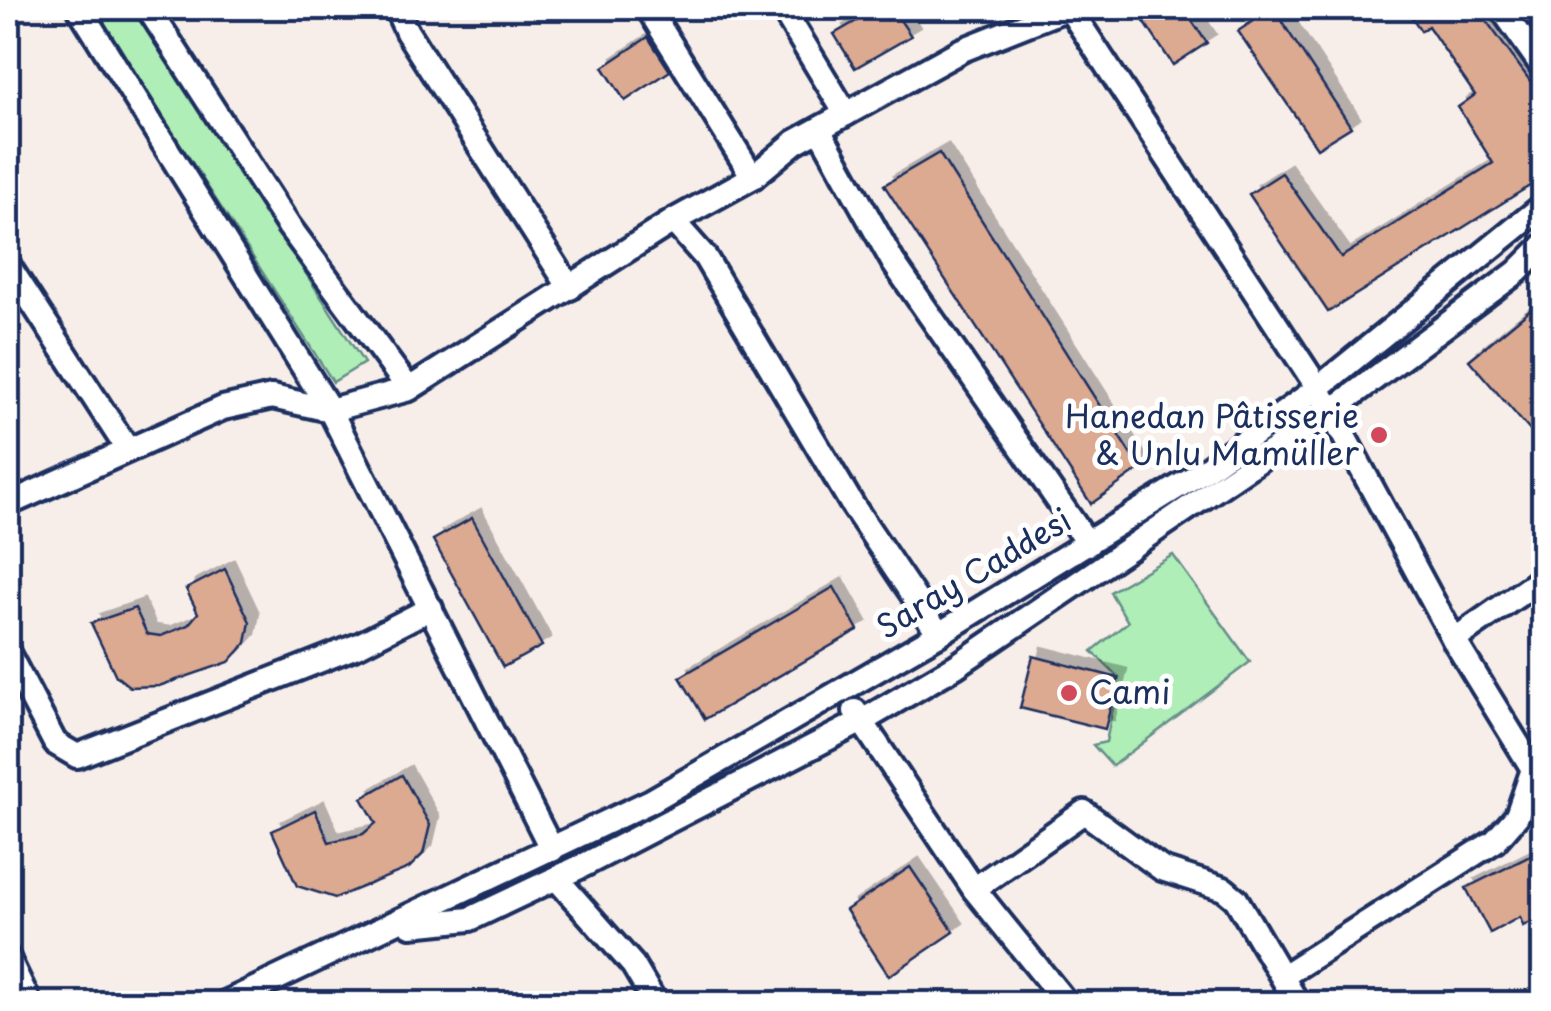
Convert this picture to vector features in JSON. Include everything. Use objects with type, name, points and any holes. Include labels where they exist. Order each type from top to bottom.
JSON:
[{"type":"street","points":[[79,8],[330,410],[552,850]]},
{"type":"street","points":[[148,8],[288,226],[409,389]]},
{"type":"street","points":[[396,8],[407,32],[570,288]]},
{"type":"street","points":[[648,8],[753,177]]},
{"type":"street","points":[[782,8],[846,114]]},
{"type":"street","points":[[8,504],[223,408],[272,397],[330,410],[409,389],[673,222],[753,177],[819,129],[962,50],[1068,8],[1318,388],[1454,640],[1538,778],[1517,816],[1495,841],[1283,976]]},
{"type":"street","points":[[1501,8],[1544,69]]},
{"type":"street","points":[[819,129],[894,262],[1088,544]]},
{"type":"street","name":"Saray Caddesi","points":[[223,1004],[651,802],[1088,544],[1202,472],[1318,388],[1544,205]]},
{"type":"street","points":[[673,222],[704,257],[853,506],[939,634]]},
{"type":"street","name":"Saray Caddesi","points":[[393,927],[470,919],[661,829],[862,722],[956,666],[1331,412],[1517,272],[1544,245]]},
{"type":"street","points":[[8,265],[128,450]]},
{"type":"street","points":[[1454,640],[1544,577]]},
{"type":"street","points":[[8,653],[55,743],[77,756],[359,645],[430,608]]},
{"type":"street","points":[[842,692],[974,889],[1067,1004]]},
{"type":"street","points":[[974,889],[1084,812],[1162,869],[1224,889],[1236,898],[1298,1004]]},
{"type":"street","points":[[556,878],[633,966],[656,1004]]},
{"type":"street","points":[[8,958],[30,1004]]},
{"type":"green space","points":[[93,8],[133,8],[364,363],[333,382]]},
{"type":"green space","points":[[1173,555],[1250,662],[1112,766],[1093,745],[1106,742],[1119,678],[1092,651],[1128,622],[1110,592]]},
{"type":"building","points":[[879,8],[892,8],[911,36],[855,68],[834,34]]},
{"type":"building","points":[[1135,8],[1183,8],[1207,43],[1173,65]]},
{"type":"building","points":[[1273,8],[1351,127],[1317,148],[1238,31]]},
{"type":"building","points":[[1406,8],[1477,8],[1544,100],[1544,177],[1328,312],[1249,194],[1282,173],[1341,257],[1493,163],[1458,107],[1475,95],[1428,26],[1421,31]]},
{"type":"building","points":[[648,37],[670,71],[625,101],[603,67]]},
{"type":"building","points":[[939,153],[1140,469],[1091,504],[884,185]]},
{"type":"building","points":[[1544,298],[1544,447],[1469,360]]},
{"type":"building","points":[[472,518],[542,646],[503,667],[433,540]]},
{"type":"building","points":[[225,569],[250,622],[246,643],[229,662],[159,686],[130,687],[116,676],[91,623],[135,608],[147,634],[161,636],[188,625],[198,613],[186,589]]},
{"type":"building","points":[[834,587],[858,630],[705,719],[680,677]]},
{"type":"building","name":"Cami","points":[[1033,656],[1118,678],[1105,729],[1020,708]]},
{"type":"building","points":[[402,775],[430,825],[423,854],[409,868],[335,898],[297,886],[272,831],[315,810],[329,842],[363,834],[376,823],[362,798]]},
{"type":"building","points":[[1544,849],[1544,915],[1523,926],[1520,917],[1490,933],[1466,888]]},
{"type":"building","points":[[910,867],[954,932],[889,976],[846,910]]},
{"type":"place","name":"Hanedan Pâtisserie & Unlu Mamüller","points":[[1379,435]]},
{"type":"place","name":"Cami","points":[[1069,693]]}]
